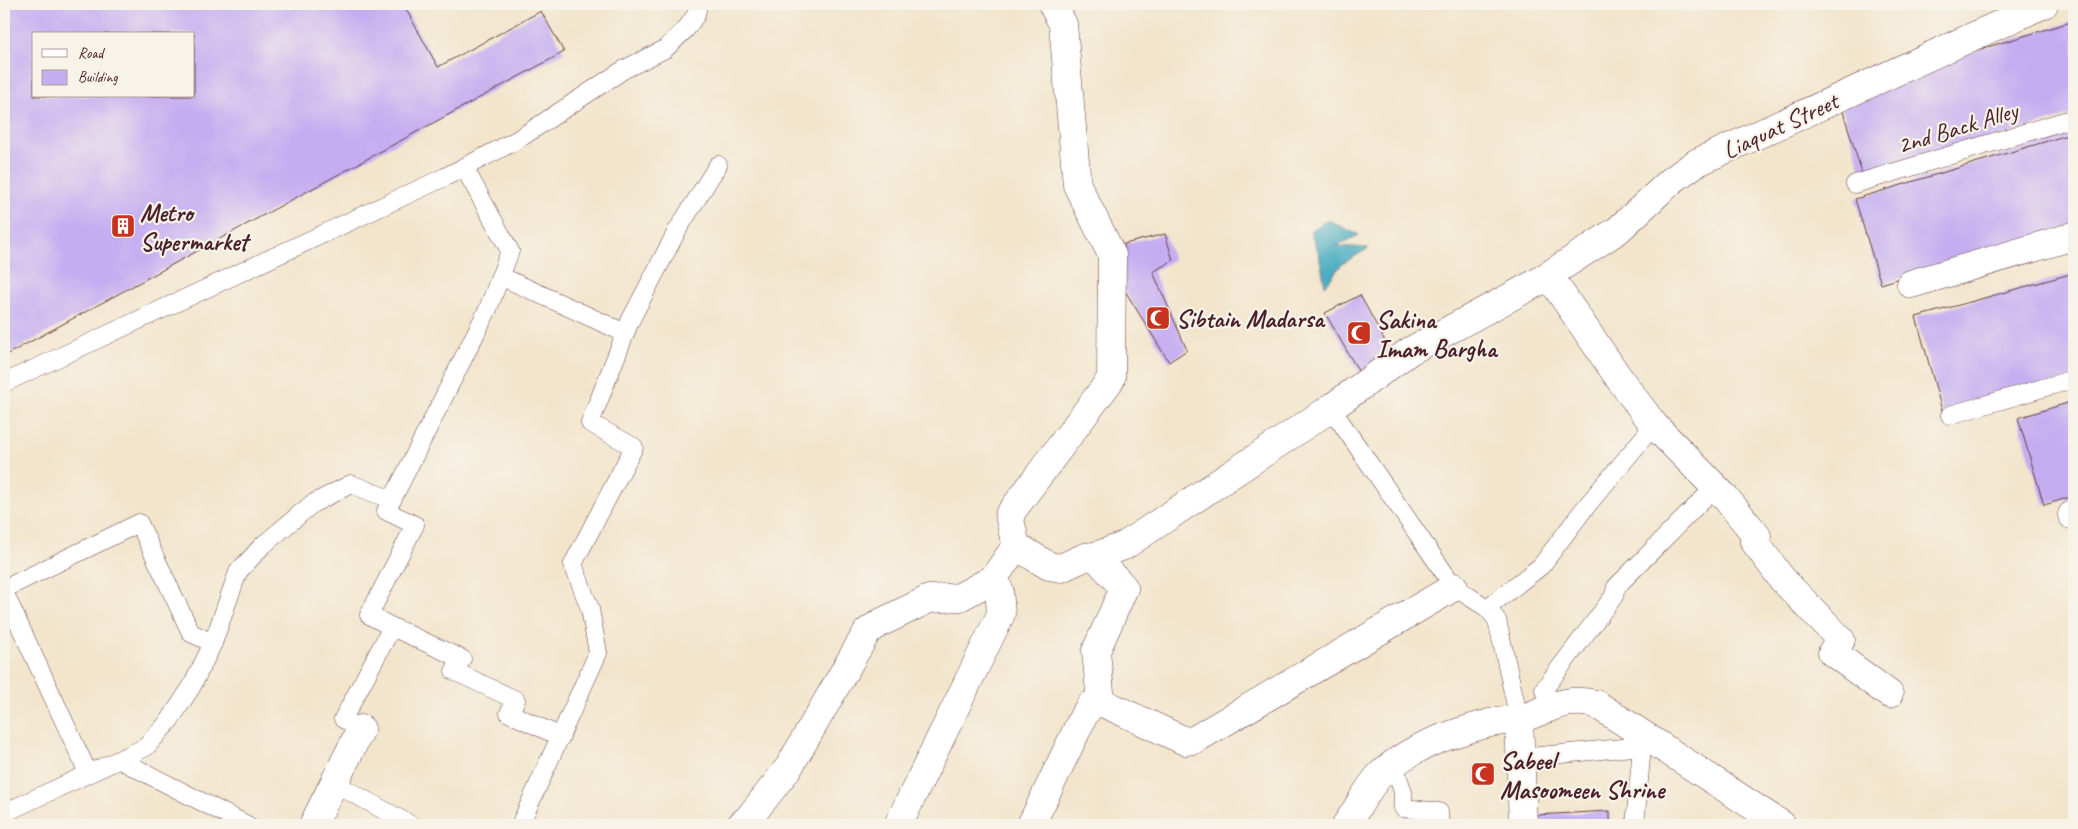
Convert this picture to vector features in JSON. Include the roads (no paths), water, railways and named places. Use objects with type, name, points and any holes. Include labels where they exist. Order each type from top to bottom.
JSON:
[{"type":"street","points":[[741,825],[749,818],[789,767],[867,632],[880,623],[929,599],[960,597],[994,580],[1016,546],[1009,515],[1111,379],[1112,255],[1077,185],[1063,24],[1052,4]]},
{"type":"street","name":"Liaquat Street","points":[[1016,546],[1049,566],[1061,568],[1086,557],[1095,556],[1124,546],[1331,408],[1410,351],[1544,279],[1618,230],[1671,181],[1696,163],[2044,4]]},
{"type":"street","points":[[1911,284],[2074,236]]},
{"type":"street","points":[[1544,279],[1654,425],[1725,497],[1757,536],[1754,541],[1782,579],[1840,640],[1832,652],[1888,694]]},
{"type":"street","points":[[1095,556],[1124,588],[1096,651],[1101,702]]},
{"type":"street","points":[[898,825],[1001,614],[999,589],[994,580]]},
{"type":"street","points":[[1031,825],[1084,715],[1091,705],[1101,702],[1185,741],[1194,740],[1454,587]]},
{"type":"street","points":[[1346,825],[1380,775],[1408,754],[1440,739],[1491,723],[1518,719],[1564,703],[1581,700],[1596,704],[1642,740],[1782,825]]},
{"type":"street","points":[[1518,719],[1523,825]]},
{"type":"street","points":[[313,825],[361,729]]},
{"type":"lane","points":[[4,383],[464,167],[517,140],[623,70],[665,49],[686,29],[696,15],[698,4]]},
{"type":"lane","name":"2nd Back Alley","points":[[1854,184],[2074,118]]},
{"type":"lane","points":[[520,825],[598,653],[590,609],[573,564],[634,446],[590,424],[626,333],[678,229],[718,165]]},
{"type":"lane","points":[[464,167],[510,251],[488,309],[386,511],[415,525],[369,615],[462,659],[454,671],[516,700],[509,714],[561,737]]},
{"type":"lane","points":[[500,276],[626,333]]},
{"type":"lane","points":[[1950,415],[2074,379]]},
{"type":"lane","points":[[1331,408],[1454,587],[1487,608],[1497,620],[1518,719]]},
{"type":"lane","points":[[1487,608],[1541,566],[1584,508],[1654,425]]},
{"type":"lane","points":[[4,813],[120,760],[146,746],[170,720],[192,686],[213,643],[238,572],[262,546],[312,504],[351,484],[392,500]]},
{"type":"lane","points":[[1553,707],[1544,689],[1614,596],[1616,587],[1715,487]]},
{"type":"lane","points":[[88,773],[10,622],[4,590],[139,523],[191,633],[213,643]]},
{"type":"lane","points":[[361,729],[343,719],[392,627]]},
{"type":"lane","points":[[1520,758],[1642,740],[1635,825]]},
{"type":"lane","points":[[120,760],[247,825]]},
{"type":"lane","points":[[1394,765],[1403,792],[1403,808],[1439,812],[1439,825]]},
{"type":"lane","points":[[334,783],[411,825]]},
{"type":"water","points":[[1328,220],[1359,235],[1336,246],[1369,248],[1342,264],[1325,286],[1319,254],[1310,231]]},
{"type":"place","name":"Metro Supermarket","points":[[123,226]]},
{"type":"place","name":"Sibtain Madarsa","points":[[1158,318]]},
{"type":"place","name":"Sakina Imam Bargha","points":[[1359,333]]},
{"type":"place","name":"Sabeel Masoomeen Shrine","points":[[1483,774]]}]
